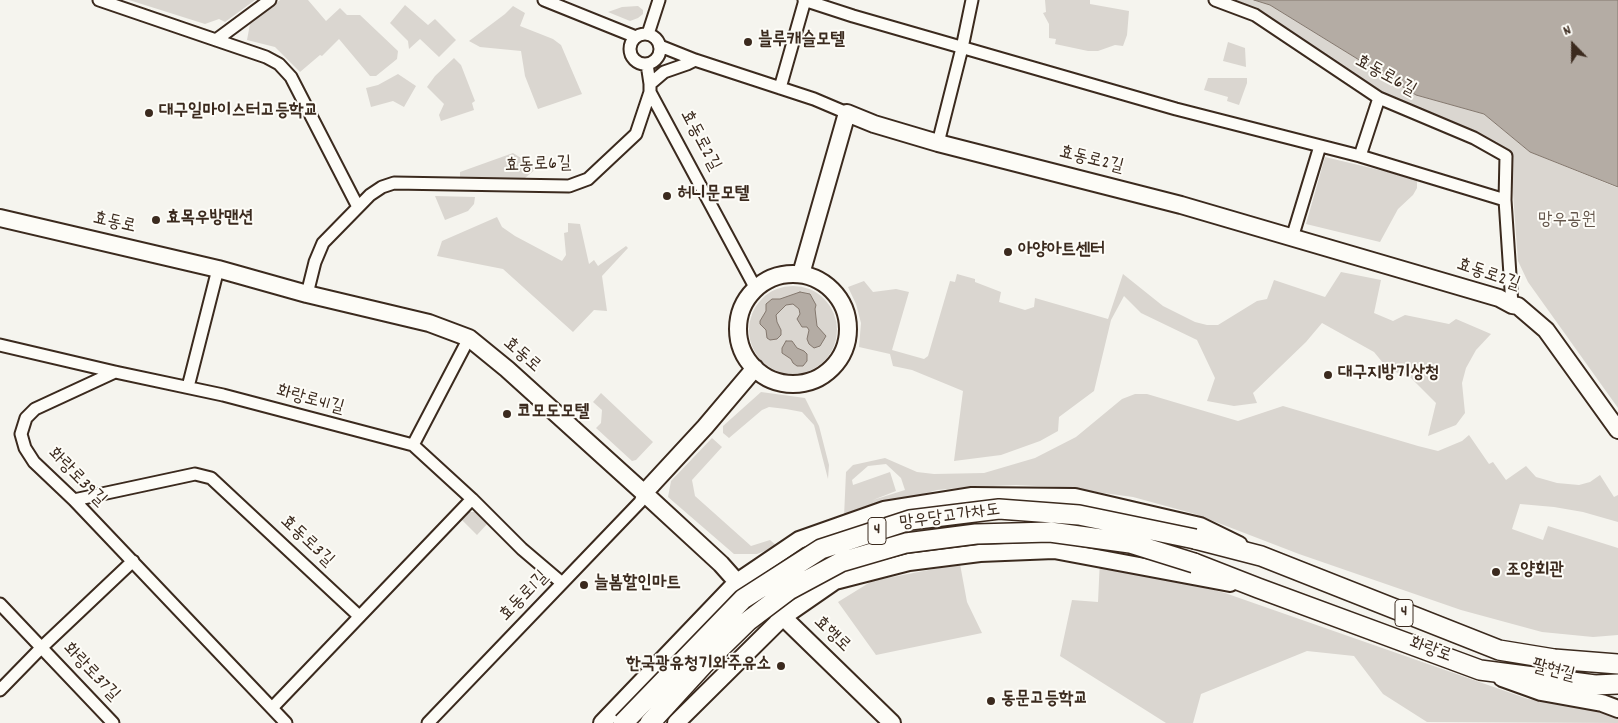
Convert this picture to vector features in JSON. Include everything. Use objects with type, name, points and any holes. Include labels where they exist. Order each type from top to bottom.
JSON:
[{"type":"main road","name":"효동로2길","points":[[847,113],[874,124],[938,143],[1164,201],[1499,298],[1518,306],[1546,330],[1618,430]]},
{"type":"main road","points":[[801,274],[847,113]]},
{"type":"main road","name":"효동로","points":[[0,218],[218,269],[307,294],[429,322],[469,338],[507,369],[644,493],[738,582]]},
{"type":"main road","points":[[801,274],[818,280],[830,288],[840,301],[846,315],[848,330],[845,346],[838,360],[828,371],[807,382],[783,383],[768,378],[755,368],[742,350],[738,329],[740,314],[746,300],[766,281],[778,276],[801,274]]},
{"type":"main road","points":[[644,493],[755,368]]},
{"type":"main road","points":[[602,723],[738,582],[799,540],[884,510],[972,496],[1075,497],[1200,526],[1261,556]]},
{"type":"main road","name":"망우당고가차도","points":[[623,723],[743,599],[821,549],[910,520],[998,510],[1070,514],[1195,539]]},
{"type":"main road","name":"망우당고가차도","points":[[650,723],[703,665],[748,621],[789,590],[841,562],[906,543],[976,534],[1050,532],[1130,543],[1194,562]]},
{"type":"main road","name":"화랑로","points":[[1195,539],[1261,556],[1499,650],[1554,659],[1618,664]]},
{"type":"main road","points":[[676,723],[783,617],[835,581],[909,562],[980,553],[1054,550],[1258,588]]},
{"type":"main road","name":"화랑로","points":[[1194,562],[1258,588],[1480,670],[1595,685],[1618,684]]},
{"type":"main road","name":"효행로","points":[[738,582],[783,617],[892,723]]},
{"type":"main road","name":"팔현길","points":[[1480,670],[1540,692],[1602,703],[1618,709]]},
{"type":"street","points":[[99,0],[266,57],[279,64],[291,77],[358,208]]},
{"type":"street","points":[[216,40],[270,0]]},
{"type":"street","points":[[544,0],[642,36],[655,37],[660,46],[659,56],[652,63],[647,64],[638,62],[631,55],[630,45],[642,36],[659,0]]},
{"type":"street","points":[[780,88],[805,0],[962,48],[1176,109],[1360,156],[1505,200]]},
{"type":"street","points":[[938,143],[972,0]]},
{"type":"street","name":"효동로6길","points":[[1215,0],[1255,15],[1379,98],[1474,138],[1506,156],[1505,200],[1512,305]]},
{"type":"street","points":[[660,46],[847,113]]},
{"type":"street","points":[[650,88],[664,72],[695,60]]},
{"type":"street","name":"효동로6길","points":[[307,294],[315,262],[323,243],[370,195],[382,187],[394,183],[569,186],[588,179],[636,134],[650,88],[647,64]]},
{"type":"street","name":"효동로2길","points":[[650,88],[756,289]]},
{"type":"street","points":[[1360,156],[1379,98]]},
{"type":"street","points":[[1292,238],[1320,146]]},
{"type":"street","points":[[188,387],[218,269]]},
{"type":"street","points":[[414,445],[469,338]]},
{"type":"street","name":"화랑로41길","points":[[0,345],[188,387],[414,445],[522,549],[562,583]]},
{"type":"street","name":"화랑로39길","points":[[115,372],[35,409],[26,418],[21,434],[25,448],[34,462],[133,561],[286,723]]},
{"type":"street","name":"효동로3길","points":[[74,500],[195,474],[211,478],[359,616]]},
{"type":"street","name":"효동로1길","points":[[432,719],[640,502],[644,493]]},
{"type":"street","points":[[272,708],[472,499]]},
{"type":"street","name":"화랑로37길","points":[[41,648],[133,561]]},
{"type":"street","name":"화랑로37길","points":[[0,604],[113,723]]},
{"type":"street","points":[[0,690],[41,648]]},
{"type":"street","points":[[432,719],[445,723]]},
{"type":"green space","points":[[129,0],[255,0],[225,22],[219,19],[205,24]]},
{"type":"green space","points":[[280,0],[308,0],[326,21],[340,8],[347,15],[360,15],[398,51],[397,59],[376,76],[370,76],[339,39],[322,56],[320,55],[300,72],[275,47],[247,40],[250,24]]},
{"type":"green space","points":[[1045,0],[1090,0],[1090,4],[1129,11],[1127,35],[1123,46],[1115,45],[1098,51],[1088,51],[1055,44],[1056,39],[1049,38],[1049,24],[1043,13],[1046,12]]},
{"type":"green space","name":"망우공원","points":[[1224,0],[1254,0],[1270,5],[1416,95],[1484,114],[1530,152],[1618,188],[1618,408],[1528,282],[1518,261],[1510,153],[1379,98]]},
{"type":"green space","points":[[405,5],[428,25],[435,19],[456,40],[439,57],[420,39],[409,49],[408,41],[390,23]]},
{"type":"green space","points":[[513,6],[525,13],[520,26],[553,39],[561,45],[582,94],[538,109],[525,76],[521,51],[480,47],[469,41]]},
{"type":"green space","points":[[638,6],[643,10],[643,14],[630,21],[608,12],[622,7]]},
{"type":"green space","points":[[1228,42],[1245,48],[1246,67],[1223,61]]},
{"type":"green space","points":[[454,58],[461,65],[475,101],[472,103],[474,110],[441,121],[439,115],[444,104],[427,87],[435,76]]},
{"type":"green space","points":[[398,74],[416,86],[404,107],[393,101],[371,107],[366,88],[378,85]]},
{"type":"green space","points":[[1208,78],[1247,78],[1239,105],[1227,101],[1228,97],[1204,90]]},
{"type":"green space","points":[[513,153],[537,168],[525,178],[460,178],[460,172]]},
{"type":"green space","points":[[1325,157],[1417,179],[1417,188],[1413,195],[1398,209],[1380,242],[1306,224]]},
{"type":"green space","points":[[435,196],[475,197],[474,204],[468,211],[445,220]]},
{"type":"green space","points":[[497,217],[502,227],[515,236],[562,261],[566,255],[564,233],[568,232],[568,223],[580,224],[589,264],[594,260],[598,266],[626,246],[628,248],[602,276],[607,311],[594,310],[573,332],[503,269],[437,256],[442,241]]},
{"type":"green space","points":[[1341,272],[1381,280],[1374,313],[1393,321],[1405,315],[1449,324],[1456,319],[1491,334],[1476,350],[1466,368],[1462,383],[1465,413],[1456,425],[1428,436],[1436,403],[1411,378],[1388,369],[1374,352],[1322,323],[1306,342],[1253,393],[1257,403],[1234,406],[1207,401],[1215,378],[1197,340],[1141,313],[1124,296],[1111,320],[1094,391],[1059,417],[1058,431],[1040,441],[1001,455],[954,461],[963,391],[912,370],[893,366],[890,354],[859,347],[861,323],[856,304],[848,287],[864,281],[873,292],[896,289],[909,292],[892,350],[924,359],[928,356],[950,281],[955,282],[957,274],[975,279],[975,282],[1001,292],[999,302],[1025,310],[1034,307],[1035,298],[1108,319],[1123,274],[1163,306],[1195,322],[1218,325],[1257,301],[1267,299],[1274,280],[1325,297]]},
{"type":"green space","points":[[793,286],[810,289],[824,299],[834,313],[837,330],[834,347],[824,361],[810,371],[793,374],[776,371],[762,361],[752,347],[749,330],[752,313],[762,299],[776,289]]},
{"type":"green space","points":[[761,392],[805,398],[819,426],[829,465],[828,479],[814,425],[802,412],[769,407],[762,410],[729,438],[723,433],[723,426]]},
{"type":"green space","points":[[601,393],[653,442],[636,460],[632,461],[596,428],[601,423],[602,410],[593,402]]},
{"type":"green space","points":[[1135,394],[1147,394],[1238,421],[1283,406],[1438,451],[1462,441],[1469,435],[1489,464],[1493,462],[1506,480],[1526,466],[1536,477],[1557,483],[1579,485],[1590,482],[1600,475],[1614,497],[1618,495],[1618,522],[1583,512],[1520,504],[1512,529],[1543,540],[1548,526],[1618,548],[1618,635],[1593,637],[1542,632],[1461,610],[1299,554],[1195,514],[1133,497],[1059,487],[1016,485],[970,487],[937,490],[844,517],[846,472],[853,465],[885,458],[917,472],[934,474],[984,473],[1035,458],[1076,437],[1122,399]],"holes":[[[886,464],[901,478],[905,490],[873,500],[896,491],[890,472],[853,485],[852,480],[868,466]]]},
{"type":"green space","points":[[712,438],[722,447],[692,480],[695,496],[751,546],[770,540],[777,546],[757,554],[734,554],[668,497],[671,481]]},
{"type":"green space","points":[[469,512],[476,512],[488,523],[477,535],[462,520]]},
{"type":"green space","points":[[1100,559],[1225,593],[1528,699],[1584,707],[1616,717],[1618,718],[1618,723],[1427,722],[1383,694],[1354,656],[1307,651],[1201,694],[1193,723],[1166,723],[1060,656],[1072,600],[1098,602]]},
{"type":"green space","points":[[960,564],[967,602],[982,633],[876,655],[838,602],[872,581]]},
{"type":"shaded area","points":[[1254,0],[1618,0],[1618,187],[1530,152],[1484,114],[1416,95],[1270,5]]},
{"type":"shaded area","points":[[800,292],[810,294],[816,305],[817,326],[826,336],[820,346],[814,348],[807,339],[809,330],[807,327],[802,327],[797,319],[800,314],[799,309],[793,304],[786,305],[776,315],[781,330],[781,335],[777,339],[770,340],[767,338],[766,330],[760,324],[766,311],[766,304],[772,299],[780,299]]},
{"type":"shaded area","points":[[786,341],[792,341],[797,348],[807,354],[807,361],[803,366],[797,366],[782,353],[782,348]]},
{"type":"place","name":"블루캐슬모텔","points":[[748,42]]},
{"type":"place","name":"대구일마이스터고등학교","points":[[149,113]]},
{"type":"place","name":"허니문모텔","points":[[667,196]]},
{"type":"place","name":"효목우방맨션","points":[[156,220]]},
{"type":"place","name":"아양아트센터","points":[[1008,252]]},
{"type":"place","name":"대구지방기상청","points":[[1328,375]]},
{"type":"place","name":"코모도모텔","points":[[507,414]]},
{"type":"place","name":"조양회관","points":[[1496,572]]},
{"type":"place","name":"늘봄할인마트","points":[[584,585]]},
{"type":"place","name":"한국광유청기와주유소","points":[[781,666]]},
{"type":"place","name":"동문고등학교","points":[[991,701]]}]
